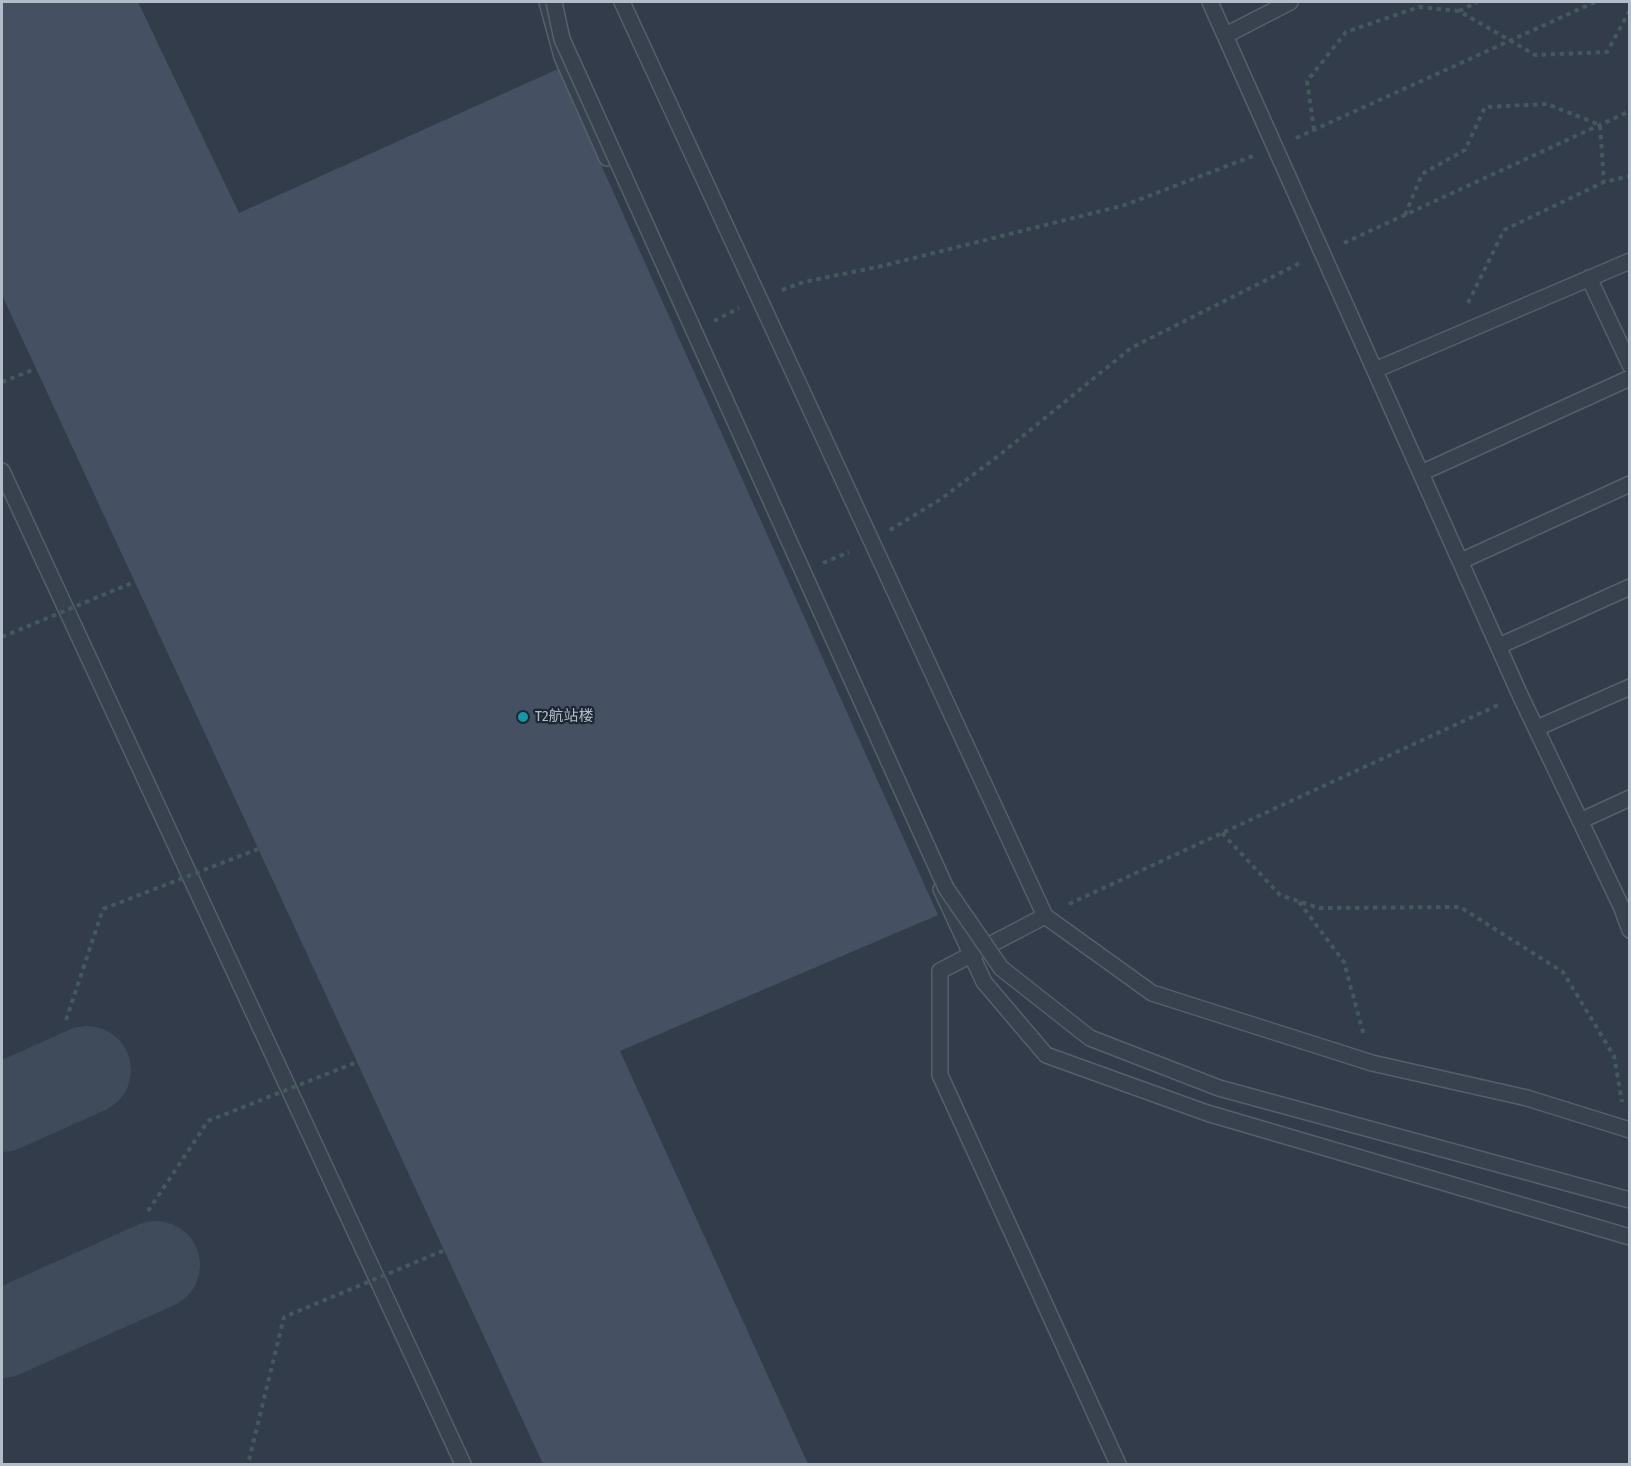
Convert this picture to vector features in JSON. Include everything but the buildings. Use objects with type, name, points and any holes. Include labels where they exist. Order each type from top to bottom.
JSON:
[{"type":"lane","points":[[547,2],[562,57],[984,982],[1046,1055],[1207,1113],[1629,1237]]},
{"type":"lane","points":[[554,2],[566,50],[946,888],[1001,968],[1089,1038],[1219,1088],[1629,1200]]},
{"type":"lane","points":[[622,2],[1045,916],[1152,993],[1372,1063],[1527,1098],[1628,1130]]},
{"type":"lane","points":[[1210,2],[1536,729],[1580,821],[1625,904],[1629,930]]},
{"type":"lane","points":[[1226,35],[1290,2]]},
{"type":"lane","points":[[1375,370],[1629,261]]},
{"type":"lane","points":[[1589,278],[1629,365]]},
{"type":"lane","points":[[1421,472],[1629,378]]},
{"type":"lane","points":[[2,471],[463,1464]]},
{"type":"lane","points":[[1461,561],[1629,484]]},
{"type":"lane","points":[[1499,646],[1629,587]]},
{"type":"lane","points":[[1536,729],[1629,687]]},
{"type":"lane","points":[[1580,821],[1629,798]]},
{"type":"lane","points":[[1045,916],[940,971],[940,1075],[1118,1464]]},
{"type":"path","points":[[1459,11],[1477,2]]},
{"type":"path","points":[[688,334],[760,298],[804,282],[882,266],[1125,205],[1276,147],[1595,2]]},
{"type":"path","points":[[1314,129],[1307,81],[1346,32],[1419,7],[1459,11],[1535,55],[1607,52],[1629,10]]},
{"type":"path","points":[[1405,215],[1422,174],[1465,150],[1485,107],[1547,104],[1599,124]]},
{"type":"path","points":[[798,575],[872,541],[941,499],[1002,453],[1131,348],[1259,281],[1629,111]]},
{"type":"path","points":[[1599,124],[1604,182]]},
{"type":"path","points":[[1450,337],[1504,231],[1604,182],[1629,176]]},
{"type":"path","points":[[2,382],[35,369]]},
{"type":"path","points":[[2,637],[134,582]]},
{"type":"path","points":[[1045,916],[1520,694]]},
{"type":"path","points":[[1222,833],[1280,895],[1319,908],[1460,908],[1563,972],[1614,1056],[1628,1130]]},
{"type":"path","points":[[66,1020],[103,909],[258,849]]},
{"type":"path","points":[[1299,902],[1344,962],[1372,1063]]},
{"type":"path","points":[[148,1211],[208,1121],[357,1062]]},
{"type":"path","points":[[249,1460],[284,1317],[445,1250]]},
{"type":"shaded area","points":[[2,2],[1629,2],[1629,1464],[2,1464]]},
{"type":"taxiway","points":[[2,1108],[87,1070]]},
{"type":"taxiway","points":[[2,1334],[156,1265]]},
{"type":"place","name":"T2航站楼","points":[[523,717]]}]
